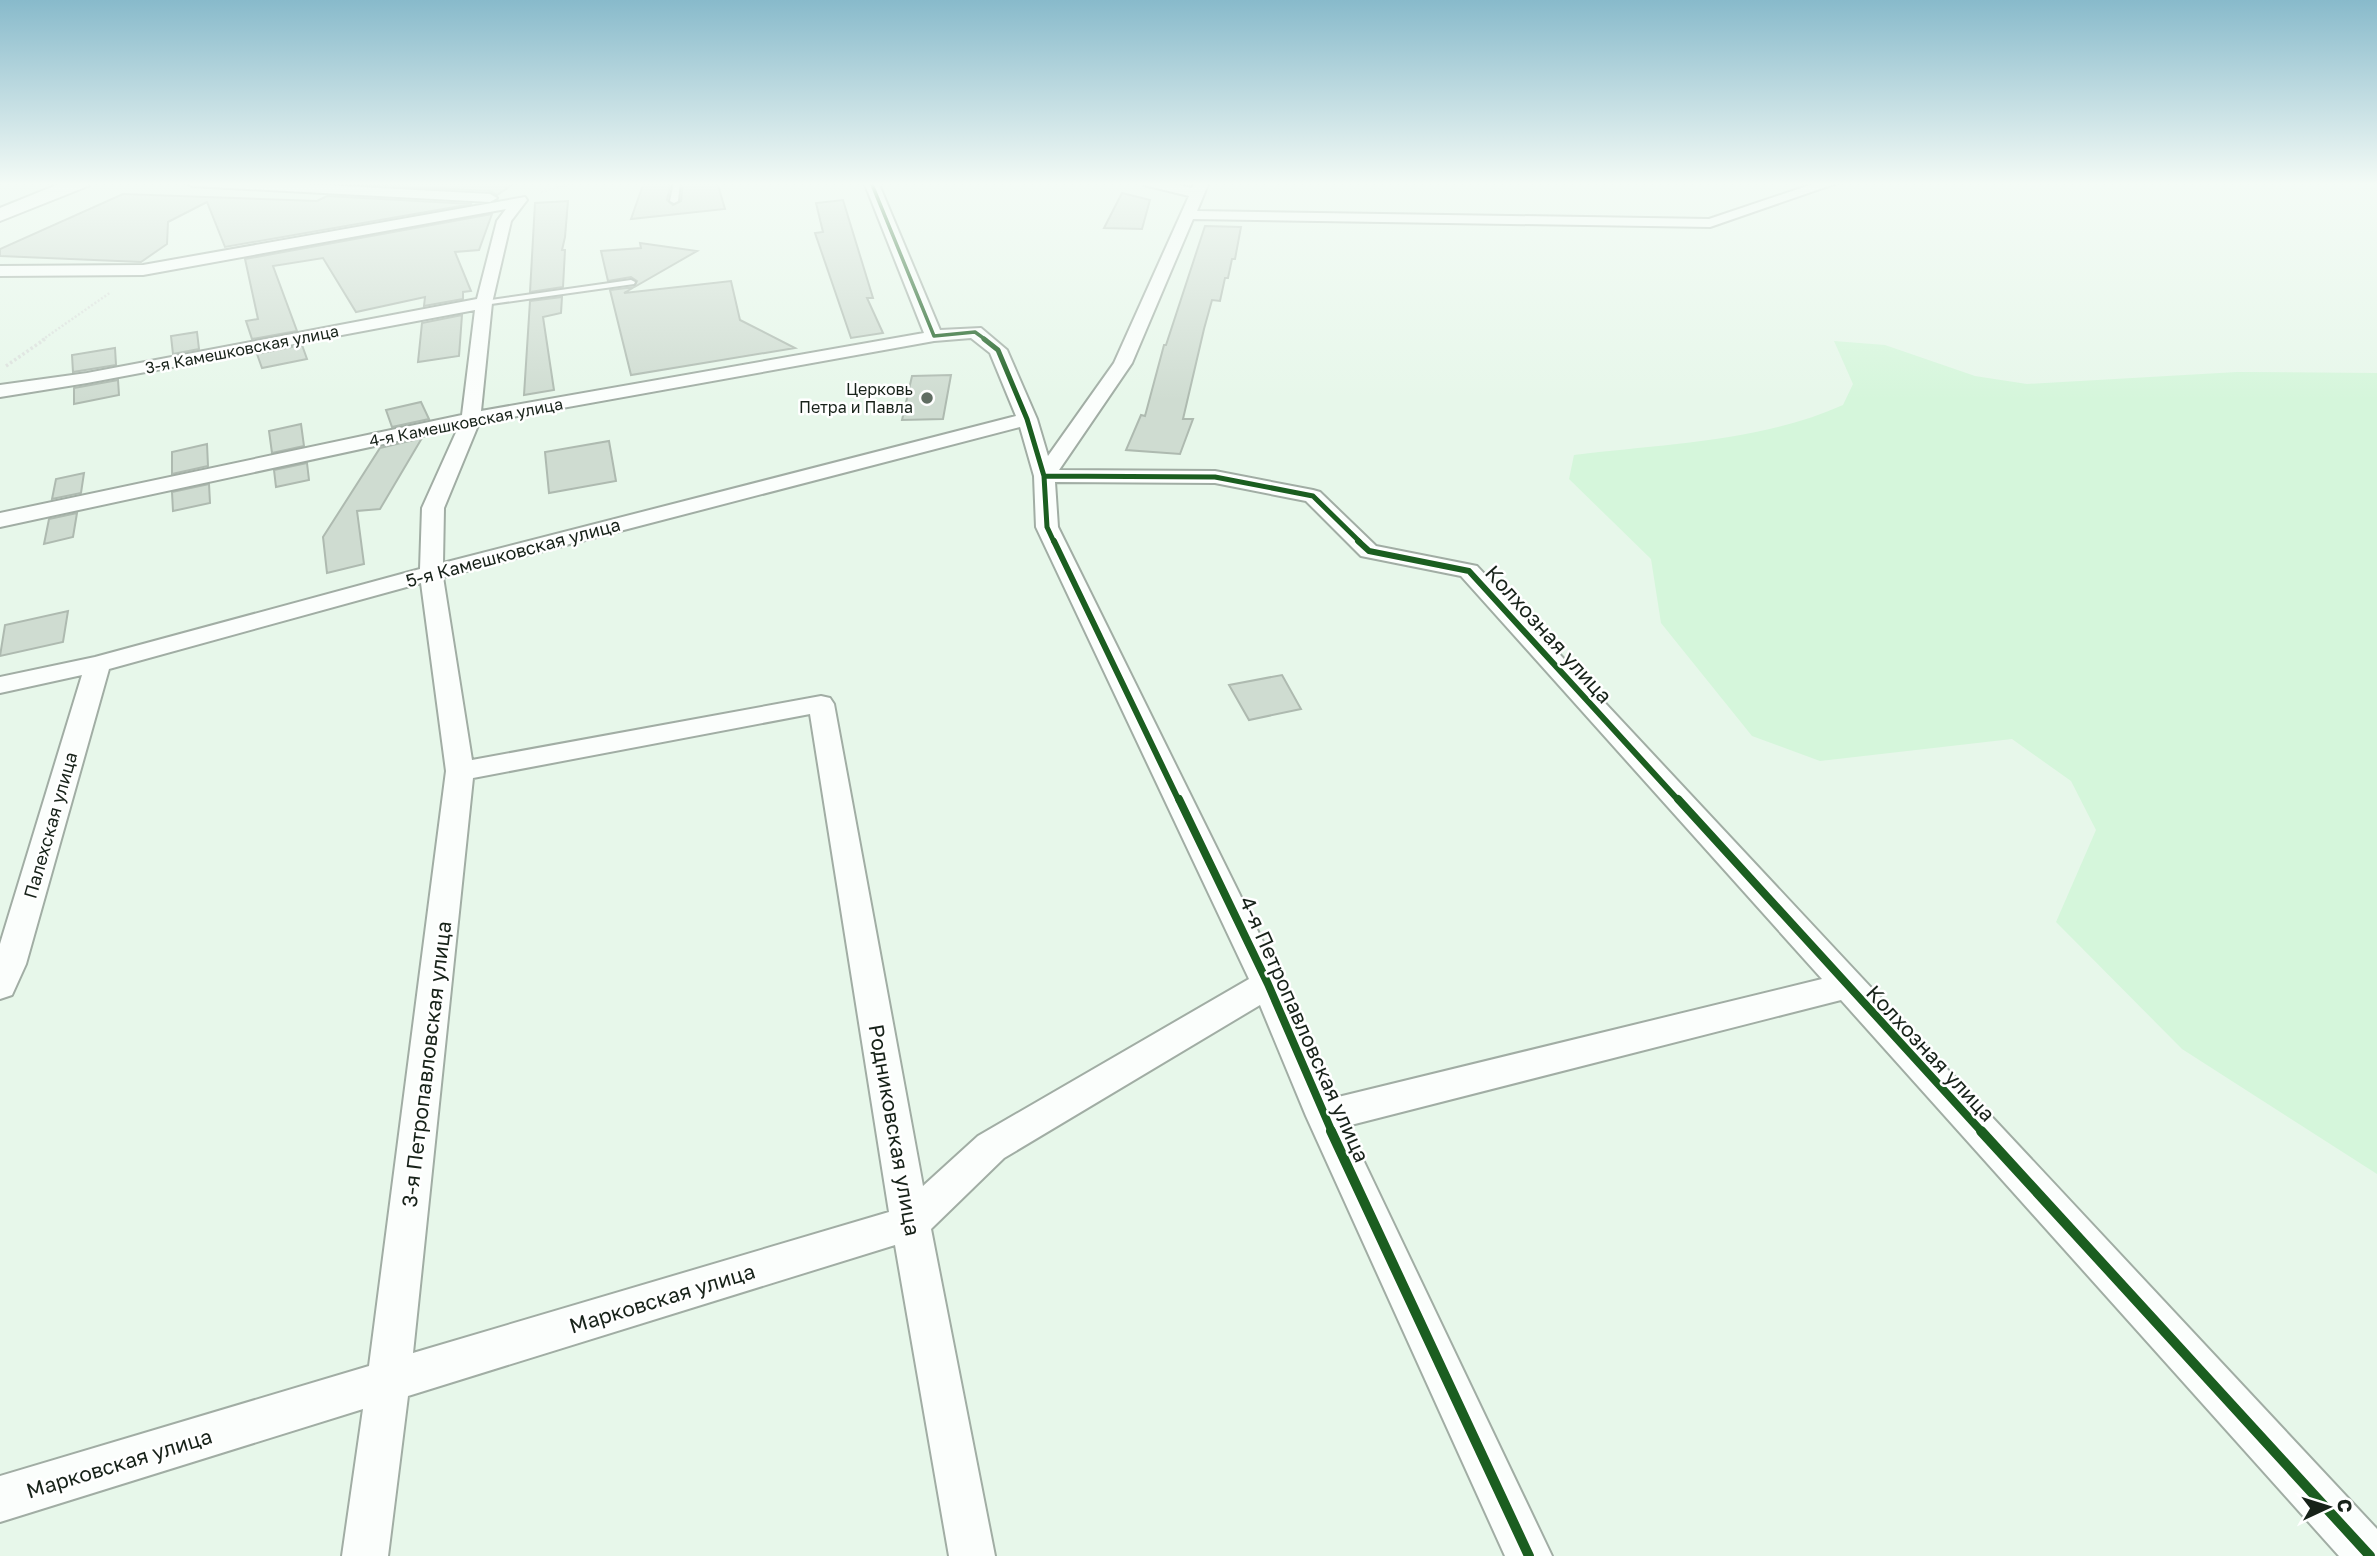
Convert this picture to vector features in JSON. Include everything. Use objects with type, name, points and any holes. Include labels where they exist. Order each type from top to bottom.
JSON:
[{"type":"street","points":[[0,271],[143,270],[231,255]]},
{"type":"street","name":"3-я Петропавловская улица","points":[[365,1556],[389,1380],[460,771],[431,573],[433,508],[471,419],[484,303],[496,255]]},
{"type":"street","points":[[901,255],[934,336]]},
{"type":"street","points":[[1044,475],[1123,363],[1171,255]]},
{"type":"street","name":"3-я Камешковская улица","points":[[0,391],[87,379],[484,303]]},
{"type":"street","name":"4-я Камешковская улица","points":[[0,520],[471,419],[934,336],[975,331],[998,351],[1027,419]]},
{"type":"street","name":"4-я Петропавловская улица","points":[[1027,419],[1044,475],[1047,527],[1268,984],[1324,1116],[1529,1556]]},
{"type":"street","name":"5-я Камешковская улица","points":[[0,685],[98,664],[431,573],[1027,419]]},
{"type":"street","name":"Колхозная улица","points":[[1044,475],[1215,477],[1313,496],[1369,551],[1469,571],[2370,1556]]},
{"type":"street","name":"Палехская улица","points":[[0,986],[10,964],[98,664]]},
{"type":"street","name":"Родниковская улица","points":[[460,771],[821,704],[910,1223],[972,1556]]},
{"type":"street","name":"Марковская улица","points":[[0,1499],[910,1223],[991,1147],[1268,984]]},
{"type":"street","points":[[1324,1116],[1846,986]]},
{"type":"lane","points":[[484,303],[631,282]]},
{"type":"path","points":[[0,370],[143,270]]},
{"type":"green space","points":[[1834,341],[1885,345],[1975,376],[2027,384],[2237,372],[2377,373],[2377,1174],[2182,1049],[2056,922],[2096,830],[2071,781],[2012,739],[1820,761],[1752,736],[1661,623],[1651,559],[1569,479],[1574,455],[1745,434],[1779,427],[1843,405],[1853,384]]},
{"type":"building","points":[[0,255],[152,255],[141,262]]},
{"type":"building","points":[[269,255],[456,255],[471,291],[463,292],[463,299],[424,306],[425,297],[356,312],[323,258],[273,266],[297,331],[252,339],[246,321],[258,319],[245,259]]},
{"type":"building","points":[[532,255],[565,255],[563,287],[530,292]]},
{"type":"building","points":[[602,255],[691,255],[624,293],[731,281],[740,320],[795,348],[631,375],[610,290],[634,287],[637,281],[631,277],[608,281]]},
{"type":"building","points":[[822,255],[860,255],[873,298],[867,298],[883,333],[851,338]]},
{"type":"building","points":[[1196,255],[1236,255],[1235,259],[1232,259],[1228,278],[1225,278],[1220,301],[1212,300],[1183,419],[1193,419],[1180,454],[1126,450],[1141,415],[1145,416]]},
{"type":"building","points":[[562,297],[561,313],[543,317],[554,390],[524,395],[530,301]]},
{"type":"building","points":[[462,315],[459,356],[418,362],[422,323]]},
{"type":"building","points":[[197,332],[199,349],[173,354],[171,336]]},
{"type":"building","points":[[302,345],[307,359],[262,368],[257,354]]},
{"type":"building","points":[[115,348],[116,365],[73,372],[72,355]]},
{"type":"building","name":"Церковь Петра и Павла","points":[[951,375],[943,419],[902,420],[912,376]]},
{"type":"building","points":[[118,380],[119,395],[74,404],[74,388]]},
{"type":"building","points":[[421,402],[429,419],[392,427],[386,410]]},
{"type":"building","points":[[301,424],[304,446],[272,453],[269,431]]},
{"type":"building","points":[[422,438],[380,509],[357,511],[364,564],[327,573],[323,537],[380,448]]},
{"type":"building","points":[[609,441],[616,481],[549,493],[545,452]]},
{"type":"building","points":[[207,444],[208,466],[172,474],[172,452]]},
{"type":"building","points":[[307,463],[309,480],[276,487],[274,470]]},
{"type":"building","points":[[84,473],[81,493],[52,499],[56,479]]},
{"type":"building","points":[[209,484],[210,503],[173,511],[172,492]]},
{"type":"building","points":[[77,513],[73,537],[44,544],[49,519]]},
{"type":"building","points":[[68,611],[63,642],[0,656],[5,625]]},
{"type":"building","points":[[1282,675],[1301,709],[1249,720],[1229,685]]},
{"type":"cycle path","points":[[901,255],[934,336],[975,332],[998,350],[1027,419],[1044,476],[1047,527],[1268,984],[1324,1116],[1529,1556]]},
{"type":"cycle path","points":[[1044,476],[1215,477],[1313,496],[1369,551],[1469,571],[2370,1556]]},
{"type":"place","name":"Церковь Петра и Павла","points":[[927,398]]}]
